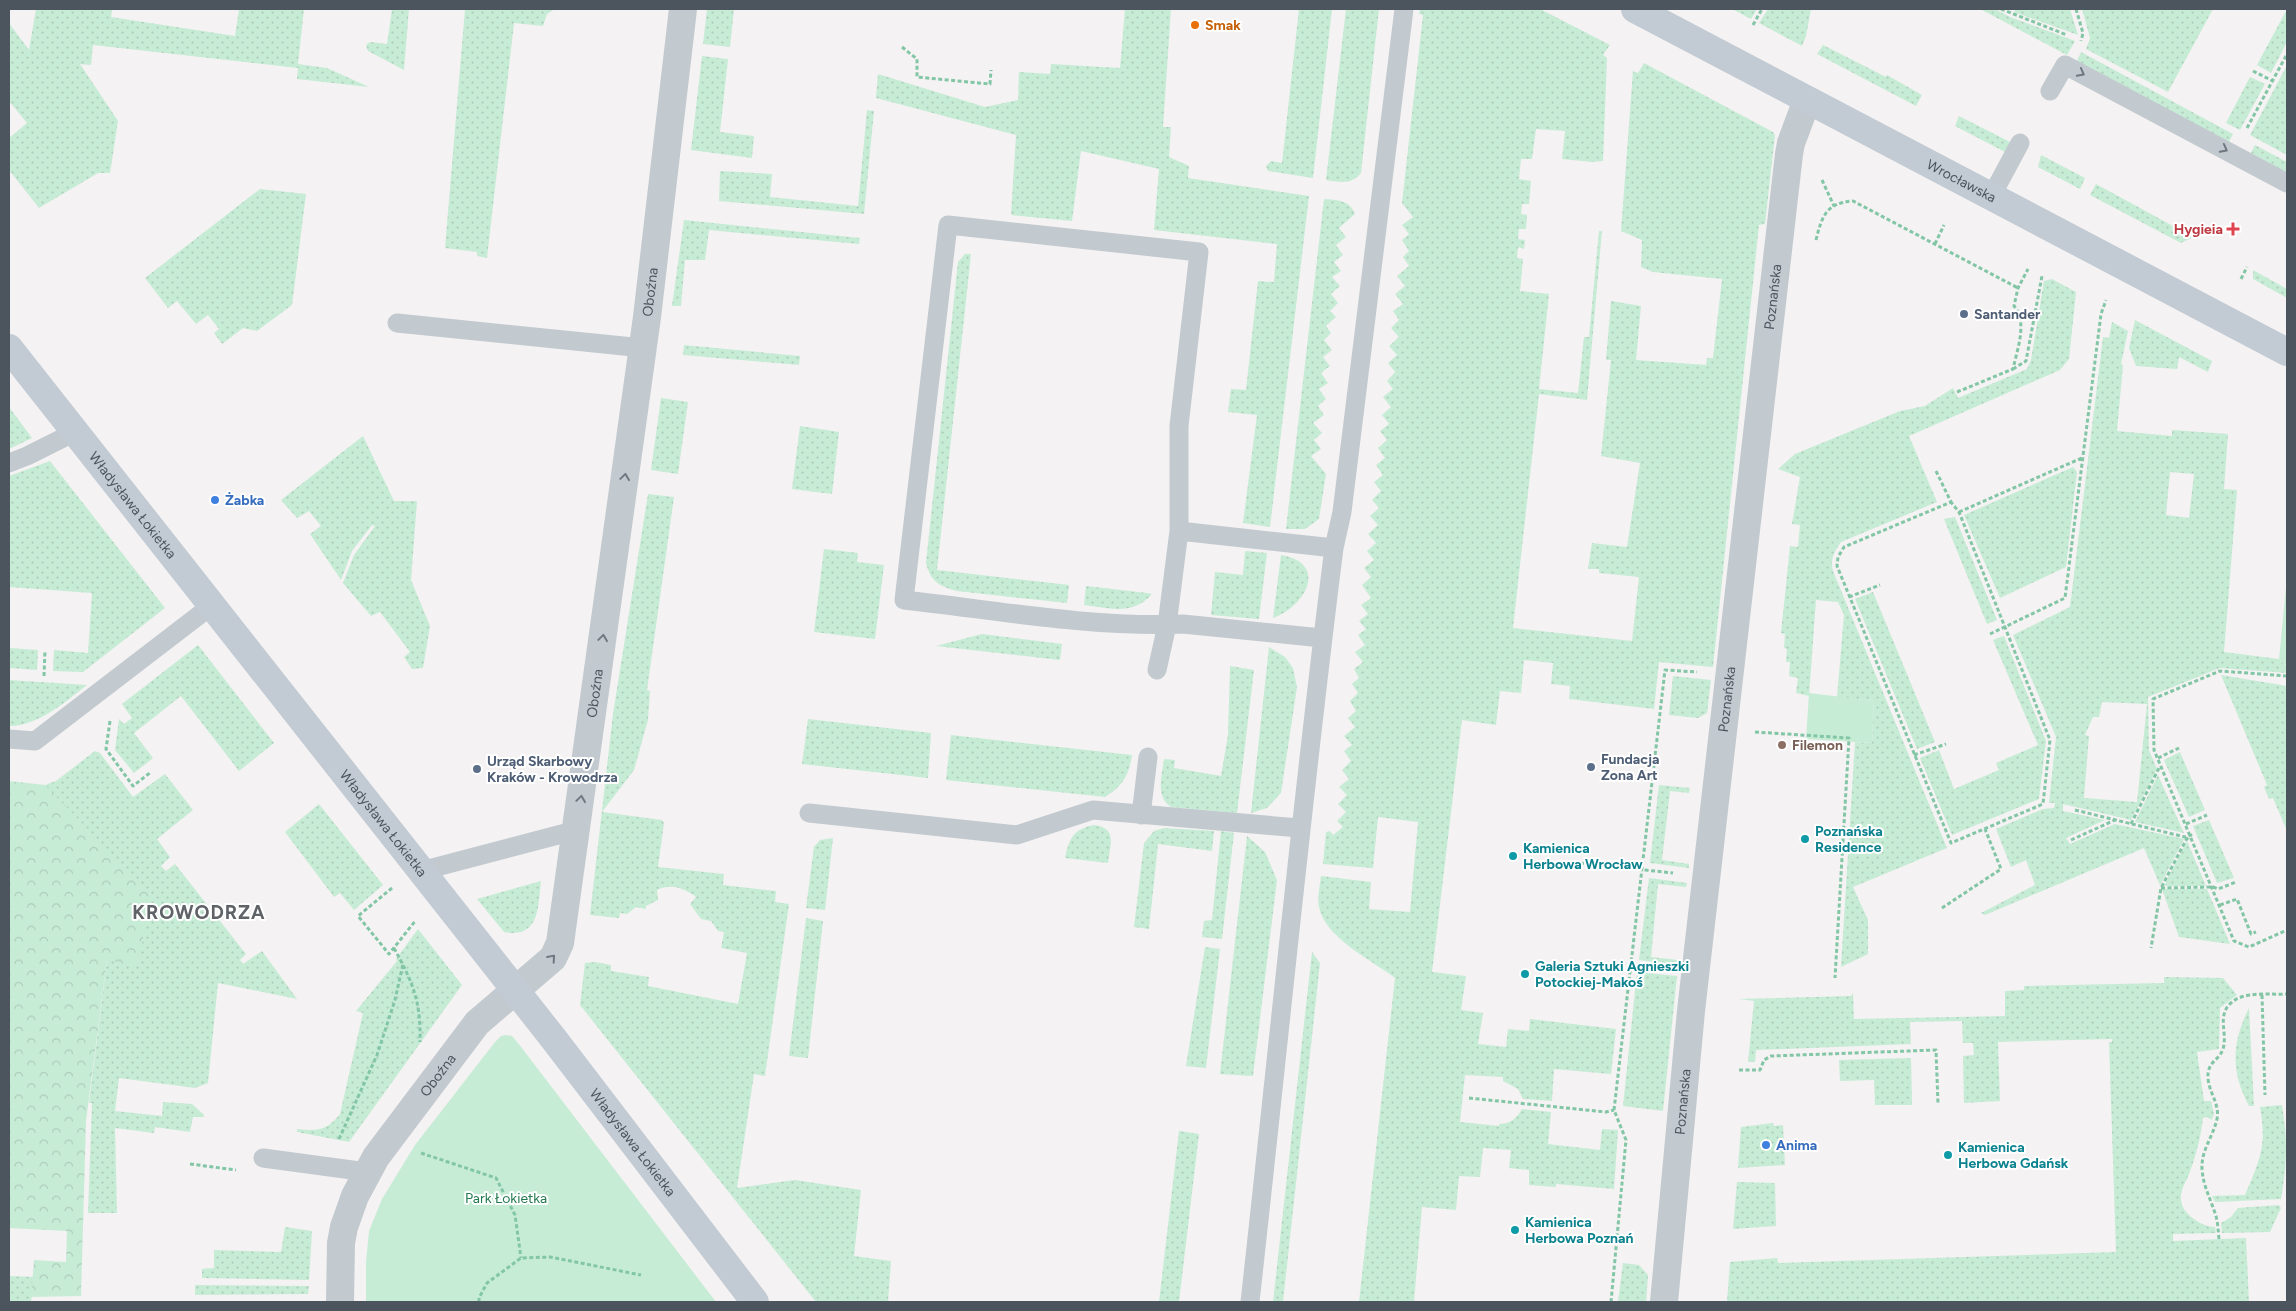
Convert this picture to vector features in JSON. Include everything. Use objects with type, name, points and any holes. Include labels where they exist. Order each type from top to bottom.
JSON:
[{"type":"street","name":"Oboźna","points":[[340,1302],[341,1243],[344,1227],[355,1196],[367,1172],[387,1140],[477,1023],[553,958],[558,950],[577,830],[643,348],[683,9]]},
{"type":"street","name":"Wrocławska","points":[[1635,9],[2287,352]]},
{"type":"street","name":"Poznańska","points":[[1664,1302],[1680,1117],[1706,877],[1725,730],[1790,148],[1807,100]]},
{"type":"street","name":"Władysława Łokietka","points":[[9,348],[515,990],[755,1302]]},
{"type":"lane","points":[[1250,1302],[1291,925],[1299,828],[1334,548],[1342,512],[1404,9]]},
{"type":"lane","points":[[2050,91],[2065,64],[2287,183]]},
{"type":"lane","points":[[1991,197],[2020,143]]},
{"type":"lane","points":[[1157,670],[1167,625],[1179,531],[1179,426],[1199,252],[948,225],[904,600],[1116,624],[1167,625],[1199,626],[1322,638]]},
{"type":"lane","points":[[397,323],[643,348]]},
{"type":"lane","points":[[9,463],[35,453],[74,432]]},
{"type":"lane","points":[[1179,531],[1334,548]]},
{"type":"lane","points":[[9,739],[35,740],[211,606]]},
{"type":"lane","points":[[1141,815],[1148,757]]},
{"type":"lane","points":[[809,813],[1017,835],[1093,810],[1299,828]]},
{"type":"lane","points":[[421,871],[577,830]]},
{"type":"lane","points":[[263,1158],[367,1172]]},
{"type":"path","points":[[1753,25],[1762,9]]},
{"type":"path","points":[[2001,9],[2070,36]]},
{"type":"path","points":[[902,47],[917,60],[917,77],[990,84],[991,70]]},
{"type":"path","points":[[2243,135],[2287,54]]},
{"type":"path","points":[[2253,71],[2273,81]]},
{"type":"path","points":[[1827,191],[1834,206],[1853,201],[2018,288]]},
{"type":"path","points":[[1935,244],[1944,225]]},
{"type":"path","points":[[2241,279],[2247,267]]},
{"type":"path","points":[[2013,368],[2020,337],[2020,321],[2018,311],[2014,306],[2018,288],[2028,269]]},
{"type":"path","points":[[1957,392],[2026,361],[2042,276]]},
{"type":"path","points":[[1990,634],[2066,598],[2101,314],[2106,300]]},
{"type":"path","points":[[1959,512],[2084,457]]},
{"type":"path","points":[[1936,471],[1951,502],[1959,512],[2050,740],[2043,804],[1951,843],[1837,566],[1838,557],[1842,549],[1951,502]]},
{"type":"path","points":[[1848,596],[1880,585]]},
{"type":"path","points":[[44,676],[45,650]]},
{"type":"path","points":[[1611,1302],[1626,1140],[1614,1110],[1666,670]]},
{"type":"path","points":[[2287,676],[2220,672],[2153,699],[2154,750],[2234,941],[2249,947],[2287,930]]},
{"type":"path","points":[[111,713],[106,749],[133,786],[151,772]]},
{"type":"path","points":[[1725,730],[1850,738],[1835,978]]},
{"type":"path","points":[[1914,755],[1946,744]]},
{"type":"path","points":[[2158,758],[2179,748]]},
{"type":"path","points":[[2131,824],[2160,766]]},
{"type":"path","points":[[2075,810],[2185,837],[2191,836]]},
{"type":"path","points":[[2186,824],[2207,815]]},
{"type":"path","points":[[2072,840],[2115,820]]},
{"type":"path","points":[[1942,908],[2001,869],[1985,829]]},
{"type":"path","points":[[2151,948],[2161,888],[2186,840],[2191,836]]},
{"type":"path","points":[[1580,863],[1706,877]]},
{"type":"path","points":[[2161,888],[2213,887],[2218,889],[2236,882]]},
{"type":"path","points":[[395,885],[358,916],[389,954],[419,916]]},
{"type":"path","points":[[2220,905],[2237,899],[2251,934],[2256,932]]},
{"type":"path","points":[[394,948],[416,992],[419,1010],[420,1048]]},
{"type":"path","points":[[337,1145],[376,1055],[395,1000],[402,964]]},
{"type":"path","points":[[2219,1239],[2216,1214],[2205,1188],[2202,1170],[2205,1146],[2218,1117],[2217,1105],[2208,1082],[2212,1062],[2223,1050],[2223,1019],[2228,1006],[2244,996],[2287,994]]},
{"type":"path","points":[[2262,995],[2265,1095]]},
{"type":"path","points":[[1739,1070],[1760,1070],[1764,1060],[1771,1056],[1936,1050],[1938,1104]]},
{"type":"path","points":[[1469,1098],[1606,1112],[1614,1110]]},
{"type":"path","points":[[416,1151],[496,1178],[515,1215],[521,1258]]},
{"type":"path","points":[[479,1302],[479,1298],[487,1283],[521,1258],[550,1257],[641,1275]]},
{"type":"green space","points":[[36,9],[112,9],[111,17],[235,36],[239,9],[304,9],[298,64],[327,68],[369,87],[297,79],[298,68],[93,45],[91,65],[80,64],[118,121],[110,173],[98,173],[39,208],[9,170],[9,138],[27,123],[9,101],[9,23],[29,50]]},
{"type":"green space","points":[[392,9],[409,9],[404,70],[368,51],[366,45],[370,42],[387,44]]},
{"type":"green space","points":[[465,9],[555,9],[547,14],[543,26],[514,23],[487,258],[477,256],[477,252],[445,248]]},
{"type":"green space","points":[[707,9],[734,9],[730,47],[703,44]]},
{"type":"green space","points":[[1125,9],[1171,9],[1163,127],[1171,127],[1169,157],[1189,166],[1188,178],[1309,196],[1270,527],[1243,523],[1257,415],[1228,412],[1231,389],[1246,390],[1258,281],[1274,282],[1277,244],[1154,230],[1159,169],[1081,151],[1072,221],[1011,215],[1016,135],[876,98],[878,74],[985,107],[1018,100],[1019,72],[1050,74],[1051,64],[1120,68]]},
{"type":"green space","points":[[1299,9],[1332,9],[1313,178],[1268,171],[1266,166],[1271,161],[1282,163]]},
{"type":"green space","points":[[1346,9],[1379,9],[1361,173],[1354,179],[1340,182],[1326,180]]},
{"type":"green space","points":[[1420,9],[1540,9],[1610,45],[1603,55],[1607,58],[1603,161],[1592,162],[1562,159],[1565,131],[1536,129],[1532,159],[1521,159],[1519,179],[1531,181],[1529,204],[1522,204],[1521,214],[1527,215],[1526,229],[1519,229],[1518,239],[1525,240],[1524,249],[1518,247],[1517,258],[1523,259],[1520,291],[1549,294],[1539,389],[1578,393],[1584,337],[1589,337],[1599,231],[1602,231],[1587,400],[1539,394],[1513,628],[1632,641],[1639,577],[1599,573],[1599,569],[1588,569],[1592,543],[1627,547],[1640,463],[1601,456],[1611,360],[1606,360],[1611,301],[1641,306],[1636,360],[1706,365],[1707,358],[1713,358],[1722,279],[1653,272],[1641,267],[1642,240],[1621,231],[1633,71],[1638,73],[1644,63],[1773,132],[1775,135],[1765,224],[1759,225],[1713,667],[1659,662],[1654,709],[1569,699],[1570,686],[1551,684],[1553,663],[1524,660],[1521,693],[1500,691],[1496,725],[1462,720],[1432,972],[1466,976],[1461,1010],[1483,1013],[1478,1044],[1506,1047],[1508,1029],[1529,1031],[1530,1019],[1616,1029],[1611,1074],[1554,1069],[1552,1101],[1523,1099],[1518,1089],[1503,1081],[1503,1077],[1465,1075],[1460,1122],[1499,1126],[1499,1124],[1513,1120],[1522,1109],[1551,1112],[1548,1144],[1600,1150],[1602,1129],[1618,1130],[1614,1189],[1556,1184],[1556,1187],[1529,1185],[1529,1170],[1509,1168],[1511,1150],[1483,1148],[1480,1177],[1459,1176],[1456,1210],[1422,1207],[1414,1302],[1359,1302],[1395,978],[1351,947],[1330,929],[1319,907],[1318,895],[1321,876],[1371,882],[1369,909],[1410,912],[1418,822],[1378,817],[1373,868],[1323,864],[1326,832],[1330,831],[1333,835],[1343,827],[1337,821],[1346,812],[1338,804],[1347,795],[1339,787],[1349,779],[1342,770],[1351,761],[1344,751],[1352,745],[1344,736],[1355,727],[1348,718],[1356,711],[1350,701],[1358,693],[1352,684],[1359,678],[1354,669],[1363,662],[1355,652],[1365,645],[1358,635],[1366,629],[1359,621],[1368,614],[1361,605],[1371,598],[1362,585],[1371,577],[1364,568],[1374,560],[1367,551],[1376,543],[1368,534],[1378,525],[1370,516],[1379,508],[1372,500],[1381,491],[1374,482],[1383,475],[1376,465],[1385,458],[1378,448],[1387,440],[1380,431],[1389,424],[1382,415],[1391,407],[1383,397],[1393,389],[1387,381],[1395,372],[1388,363],[1397,355],[1389,346],[1399,337],[1391,328],[1399,320],[1393,311],[1403,304],[1395,294],[1405,286],[1397,276],[1409,266],[1403,257],[1409,251],[1402,240],[1409,234],[1402,225],[1413,217],[1402,203],[1423,15],[1419,14]]},
{"type":"green space","points":[[1732,9],[1757,9],[1751,19]]},
{"type":"green space","points":[[1768,9],[1811,9],[1806,36],[1802,46],[1759,23]]},
{"type":"green space","points":[[1980,9],[1995,9],[2010,17],[2075,41],[2067,55]]},
{"type":"green space","points":[[2016,9],[2070,9],[2078,35],[2014,12]]},
{"type":"green space","points":[[2082,9],[2213,9],[2168,92],[2086,49],[2090,38]]},
{"type":"green space","points":[[2287,9],[2287,42],[2271,73],[2257,65]]},
{"type":"green space","points":[[1823,45],[1886,77],[1887,75],[1922,95],[1916,106],[1817,54]]},
{"type":"green space","points":[[2081,52],[2233,134],[2229,142],[2077,61]]},
{"type":"green space","points":[[702,56],[728,59],[720,132],[754,136],[752,158],[691,150]]},
{"type":"green space","points":[[2287,65],[2287,155],[2250,135]]},
{"type":"green space","points":[[2250,77],[2265,84],[2240,130],[2226,123]]},
{"type":"green space","points":[[867,110],[874,111],[864,214],[719,201],[720,171],[772,174],[770,197],[858,206]]},
{"type":"green space","points":[[1959,116],[2010,142],[2005,152],[1955,126]]},
{"type":"green space","points":[[2255,145],[2287,162],[2287,173],[2251,153]]},
{"type":"green space","points":[[2041,155],[2085,178],[2080,189],[2038,167]]},
{"type":"green space","points":[[2096,184],[2193,237],[2181,243],[2090,195]]},
{"type":"green space","points":[[260,189],[306,194],[292,305],[257,331],[243,328],[222,344],[214,333],[219,329],[208,315],[196,324],[177,301],[168,308],[145,278]]},
{"type":"green space","points":[[1324,199],[1338,200],[1346,203],[1353,209],[1355,214],[1339,228],[1346,237],[1336,245],[1343,255],[1334,262],[1341,271],[1332,277],[1340,286],[1331,294],[1338,303],[1330,311],[1336,317],[1326,326],[1331,333],[1324,340],[1332,350],[1323,357],[1330,366],[1321,373],[1328,383],[1319,389],[1326,399],[1318,406],[1324,415],[1313,423],[1322,433],[1314,440],[1321,449],[1311,456],[1326,474],[1319,519],[1305,529],[1286,529]]},
{"type":"green space","points":[[684,220],[860,238],[859,244],[709,230],[705,260],[685,260],[681,306],[672,306]]},
{"type":"green space","points":[[965,254],[971,254],[937,570],[1069,585],[1067,603],[957,591],[941,585],[933,579],[926,563],[958,262]]},
{"type":"green space","points":[[2253,270],[2287,289],[2287,298],[2253,279]]},
{"type":"green space","points":[[2052,279],[2076,292],[2069,359],[2060,370],[1909,436],[1937,502],[1841,542],[1833,556],[1833,571],[1947,848],[1853,887],[1868,920],[1868,954],[1841,967],[1855,742],[1872,743],[1874,701],[1837,697],[1844,615],[1838,602],[1816,600],[1809,696],[1796,693],[1798,678],[1789,676],[1790,662],[1786,662],[1787,649],[1784,648],[1785,634],[1781,633],[1790,546],[1798,547],[1800,525],[1792,524],[1800,477],[1778,469],[1795,454],[1900,411],[1925,406],[1953,388],[1958,398],[2027,369],[2031,360],[2044,281]]},
{"type":"green space","points":[[2135,320],[2212,361],[2208,372],[2179,357],[2177,369],[2136,366],[2129,348]]},
{"type":"green space","points":[[2112,322],[2128,331],[2121,364],[2123,365],[2117,431],[2172,436],[2172,430],[2228,434],[2224,489],[2237,490],[2224,652],[2279,659],[2287,667],[2287,673],[2220,668],[2148,697],[2149,750],[2157,769],[2131,820],[2063,804],[2063,811],[2105,820],[2066,838],[2070,844],[2115,824],[2184,839],[2160,885],[2144,848],[1985,915],[1981,913],[2035,885],[2026,860],[2011,867],[1996,829],[2043,809],[2054,808],[2055,803],[2049,803],[2056,737],[2013,635],[2070,607],[2103,337],[2109,338]],"holes":[[[2170,472],[2194,474],[2189,518],[2166,515]],[[2102,702],[2147,704],[2137,802],[2084,798],[2089,736],[2085,735],[2093,717],[2099,717]]]},
{"type":"green space","points":[[684,345],[800,356],[799,365],[683,355]]},
{"type":"green space","points":[[661,398],[688,402],[678,474],[651,470]]},
{"type":"green space","points":[[9,407],[32,438],[9,449]]},
{"type":"green space","points":[[800,426],[839,432],[832,494],[792,489]]},
{"type":"green space","points":[[363,436],[394,501],[417,501],[411,580],[430,626],[423,668],[412,669],[404,657],[410,652],[380,612],[371,616],[343,583],[354,555],[375,526],[372,525],[352,551],[341,580],[310,534],[321,526],[309,511],[297,518],[281,500]]},
{"type":"green space","points":[[50,461],[165,608],[83,672],[53,671],[54,650],[88,653],[92,593],[9,587],[9,476]]},
{"type":"green space","points":[[2073,467],[2077,472],[2066,567],[2000,598],[1964,515]]},
{"type":"green space","points":[[648,494],[674,497],[647,690],[650,691],[648,720],[634,770],[602,812],[662,820],[664,823],[658,867],[724,874],[723,885],[776,891],[775,902],[789,904],[765,1076],[754,1074],[737,1188],[795,1180],[861,1190],[854,1256],[891,1261],[888,1302],[816,1302],[580,1005],[585,963],[595,962],[611,965],[611,971],[649,977],[648,986],[738,1004],[747,953],[721,948],[724,932],[718,931],[711,921],[701,919],[690,904],[696,897],[678,888],[667,887],[657,890],[658,900],[646,906],[646,909],[636,907],[627,914],[620,913],[619,918],[590,915],[613,714]]},
{"type":"green space","points":[[1955,517],[1997,620],[1987,624],[1944,519]]},
{"type":"green space","points":[[824,549],[858,553],[857,562],[884,565],[875,639],[814,632]]},
{"type":"green space","points":[[1245,551],[1267,553],[1259,619],[1211,615],[1215,572],[1243,575]]},
{"type":"green space","points":[[1281,555],[1296,560],[1305,567],[1308,575],[1307,585],[1303,595],[1295,604],[1273,618]]},
{"type":"green space","points":[[2287,577],[2287,667],[2279,659]]},
{"type":"green space","points":[[1086,586],[1152,594],[1145,601],[1129,608],[1103,608],[1084,605]]},
{"type":"green space","points":[[1873,592],[1935,742],[1917,749],[1855,599]]},
{"type":"green space","points":[[982,634],[1062,644],[1060,660],[936,646]]},
{"type":"green space","points":[[2004,636],[2046,741],[2039,799],[1952,835],[1920,758],[1939,750],[1954,789],[1999,770],[1996,763],[2038,745],[1993,640]]},
{"type":"green space","points":[[198,645],[274,743],[239,771],[181,696],[134,733],[153,758],[134,773],[115,750],[119,719],[124,724],[132,718],[122,704]]},
{"type":"green space","points":[[1269,647],[1285,657],[1293,668],[1297,687],[1281,793],[1267,808],[1251,813]]},
{"type":"green space","points":[[9,648],[38,650],[37,670],[9,668]]},
{"type":"green space","points":[[1230,666],[1254,670],[1237,813],[1171,807],[1166,803],[1161,792],[1164,759],[1175,760],[1174,768],[1221,776],[1228,735]]},
{"type":"green space","points":[[2221,675],[2287,686],[2287,831],[2273,798],[2269,799],[2264,787],[2267,785]]},
{"type":"green space","points":[[1673,676],[1711,680],[1707,713],[1698,718],[1669,715]]},
{"type":"green space","points":[[9,680],[87,685],[40,718],[19,725],[9,726]]},
{"type":"green space","points":[[1809,693],[1874,701],[1872,743],[1806,739]]},
{"type":"green space","points":[[808,719],[931,733],[928,778],[802,764]]},
{"type":"green space","points":[[951,735],[1132,755],[1127,774],[1121,784],[1105,797],[946,780]]},
{"type":"green space","points":[[95,751],[100,753],[133,797],[165,774],[193,810],[157,839],[170,857],[161,866],[166,871],[175,864],[246,954],[240,960],[243,964],[262,951],[297,999],[218,983],[208,1083],[195,1088],[119,1078],[115,1111],[162,1116],[163,1102],[192,1104],[204,1117],[193,1117],[190,1132],[155,1127],[154,1133],[115,1128],[117,1213],[88,1213],[92,1103],[89,1103],[107,960],[45,785],[56,781]]},
{"type":"green space","points":[[2180,752],[2205,810],[2189,817],[2164,760]]},
{"type":"green space","points":[[2158,775],[2184,833],[2135,822]]},
{"type":"green space","points":[[9,781],[45,785],[151,894],[138,966],[107,960],[86,1121],[81,1296],[31,1297],[34,1260],[66,1262],[67,1231],[9,1228]]},
{"type":"green space","points":[[1659,785],[1690,788],[1689,793],[1670,791],[1662,860],[1689,864],[1689,868],[1650,863]]},
{"type":"green space","points":[[319,804],[383,885],[354,910],[340,893],[334,897],[285,832]]},
{"type":"green space","points":[[2209,820],[2234,878],[2217,883],[2193,826]]},
{"type":"green space","points":[[1094,825],[1102,827],[1110,834],[1111,844],[1108,863],[1065,858],[1068,845],[1073,836],[1081,829]]},
{"type":"green space","points":[[1164,828],[1214,831],[1212,851],[1158,844],[1149,929],[1134,927],[1144,843],[1154,831]]},
{"type":"green space","points":[[1221,831],[1234,833],[1222,939],[1202,937],[1204,921],[1212,920]]},
{"type":"green space","points":[[1247,836],[1265,852],[1277,880],[1253,1076],[1220,1074]]},
{"type":"green space","points":[[833,838],[825,910],[806,908],[814,847],[820,840]]},
{"type":"green space","points":[[2187,841],[2206,886],[2164,886]]},
{"type":"green space","points":[[1649,878],[1687,883],[1686,887],[1658,884],[1651,957],[1678,960],[1677,965],[1639,960]]},
{"type":"green space","points":[[541,881],[535,919],[525,931],[516,933],[504,932],[477,899]]},
{"type":"green space","points":[[2162,889],[2207,889],[2230,944],[2179,937]]},
{"type":"green space","points":[[806,918],[823,921],[808,1058],[789,1056]]},
{"type":"green space","points":[[418,929],[462,985],[349,1142],[297,1132],[297,1129],[316,1130],[326,1127],[340,1114],[363,1013],[356,1011],[397,961],[396,959]]},
{"type":"green space","points":[[1205,947],[1220,949],[1206,1068],[1186,1066]]},
{"type":"green space","points":[[1312,952],[1320,963],[1283,1302],[1273,1302]]},
{"type":"green space","points":[[1637,972],[1677,976],[1663,1111],[1623,1106]]},
{"type":"green space","points":[[2164,977],[2223,978],[2237,995],[2220,1008],[2219,1049],[2197,1052],[2204,1101],[2211,1101],[2214,1114],[2212,1120],[2207,1117],[2203,1118],[2196,1153],[2181,1196],[2182,1205],[2189,1215],[2204,1225],[2215,1227],[2216,1233],[2173,1234],[2173,1241],[2246,1238],[2249,1302],[1727,1302],[1730,1262],[1777,1258],[1778,1263],[2116,1252],[2109,1042],[2112,1042],[2112,1039],[1998,1042],[2000,1101],[1964,1103],[1963,1056],[1974,1055],[1973,1043],[1963,1043],[1962,1021],[1910,1022],[1911,1044],[1756,1050],[1755,1062],[1748,1062],[1754,1001],[1739,999],[1851,996],[1853,993],[1854,1019],[2005,1016],[2005,991],[2024,990],[2024,986],[2164,983]]},
{"type":"green space","points":[[2249,1008],[2254,1106],[2249,1106],[2243,1094],[2236,1070],[2236,1046]]},
{"type":"green space","name":"Park Łokietka","points":[[501,1036],[512,1036],[518,1043],[716,1302],[366,1302],[366,1262],[369,1231],[382,1199],[415,1145],[495,1042]]},
{"type":"green space","points":[[1911,1058],[1912,1105],[1875,1105],[1874,1080],[1840,1081],[1839,1060]]},
{"type":"green space","points":[[2282,1105],[2286,1152],[2281,1199],[2215,1202],[2212,1196],[2245,1195],[2261,1152],[2263,1132],[2260,1107]]},
{"type":"green space","points":[[1773,1123],[1774,1126],[1783,1125],[1785,1165],[1738,1168],[1741,1127]]},
{"type":"green space","points":[[1179,1131],[1199,1134],[1179,1302],[1159,1302]]},
{"type":"green space","points":[[1737,1182],[1775,1183],[1776,1226],[1733,1229]]},
{"type":"green space","points":[[2279,1205],[2281,1208],[2270,1232],[2222,1233],[2221,1223],[2231,1217],[2238,1208]]},
{"type":"green space","points":[[285,1227],[312,1231],[309,1280],[202,1278],[202,1269],[214,1268],[214,1250],[281,1252]]},
{"type":"green space","points":[[1623,1263],[1639,1265],[1648,1275],[1646,1302],[1618,1302]]},
{"type":"green space","points":[[9,1276],[34,1277],[31,1302],[9,1302]]},
{"type":"green space","points":[[195,1285],[309,1286],[308,1294],[195,1295]]},
{"type":"place","name":"Smak","points":[[1195,25]]},
{"type":"place","name":"Hygieia","points":[[2233,229]]},
{"type":"place","name":"Santander","points":[[1964,314]]},
{"type":"place","name":"Żabka","points":[[215,500]]},
{"type":"place","name":"Filemon","points":[[1782,745]]},
{"type":"place","name":"Fundacja Zona Art","points":[[1591,767]]},
{"type":"place","name":"Urząd Skarbowy Kraków - Krowodrza","points":[[477,769]]},
{"type":"place","name":"Poznańska Residence","points":[[1805,839]]},
{"type":"place","name":"Kamienica Herbowa Wrocław","points":[[1513,856]]},
{"type":"place","name":"Galeria Sztuki Agnieszki Potockiej-Makoś","points":[[1525,974]]},
{"type":"place","name":"Anima","points":[[1766,1145]]},
{"type":"place","name":"Kamienica Herbowa Gdańsk","points":[[1948,1155]]},
{"type":"place","name":"Kamienica Herbowa Poznań","points":[[1515,1230]]},
{"type":"district","name":"KROWODRZA","points":[[199,912]]}]
